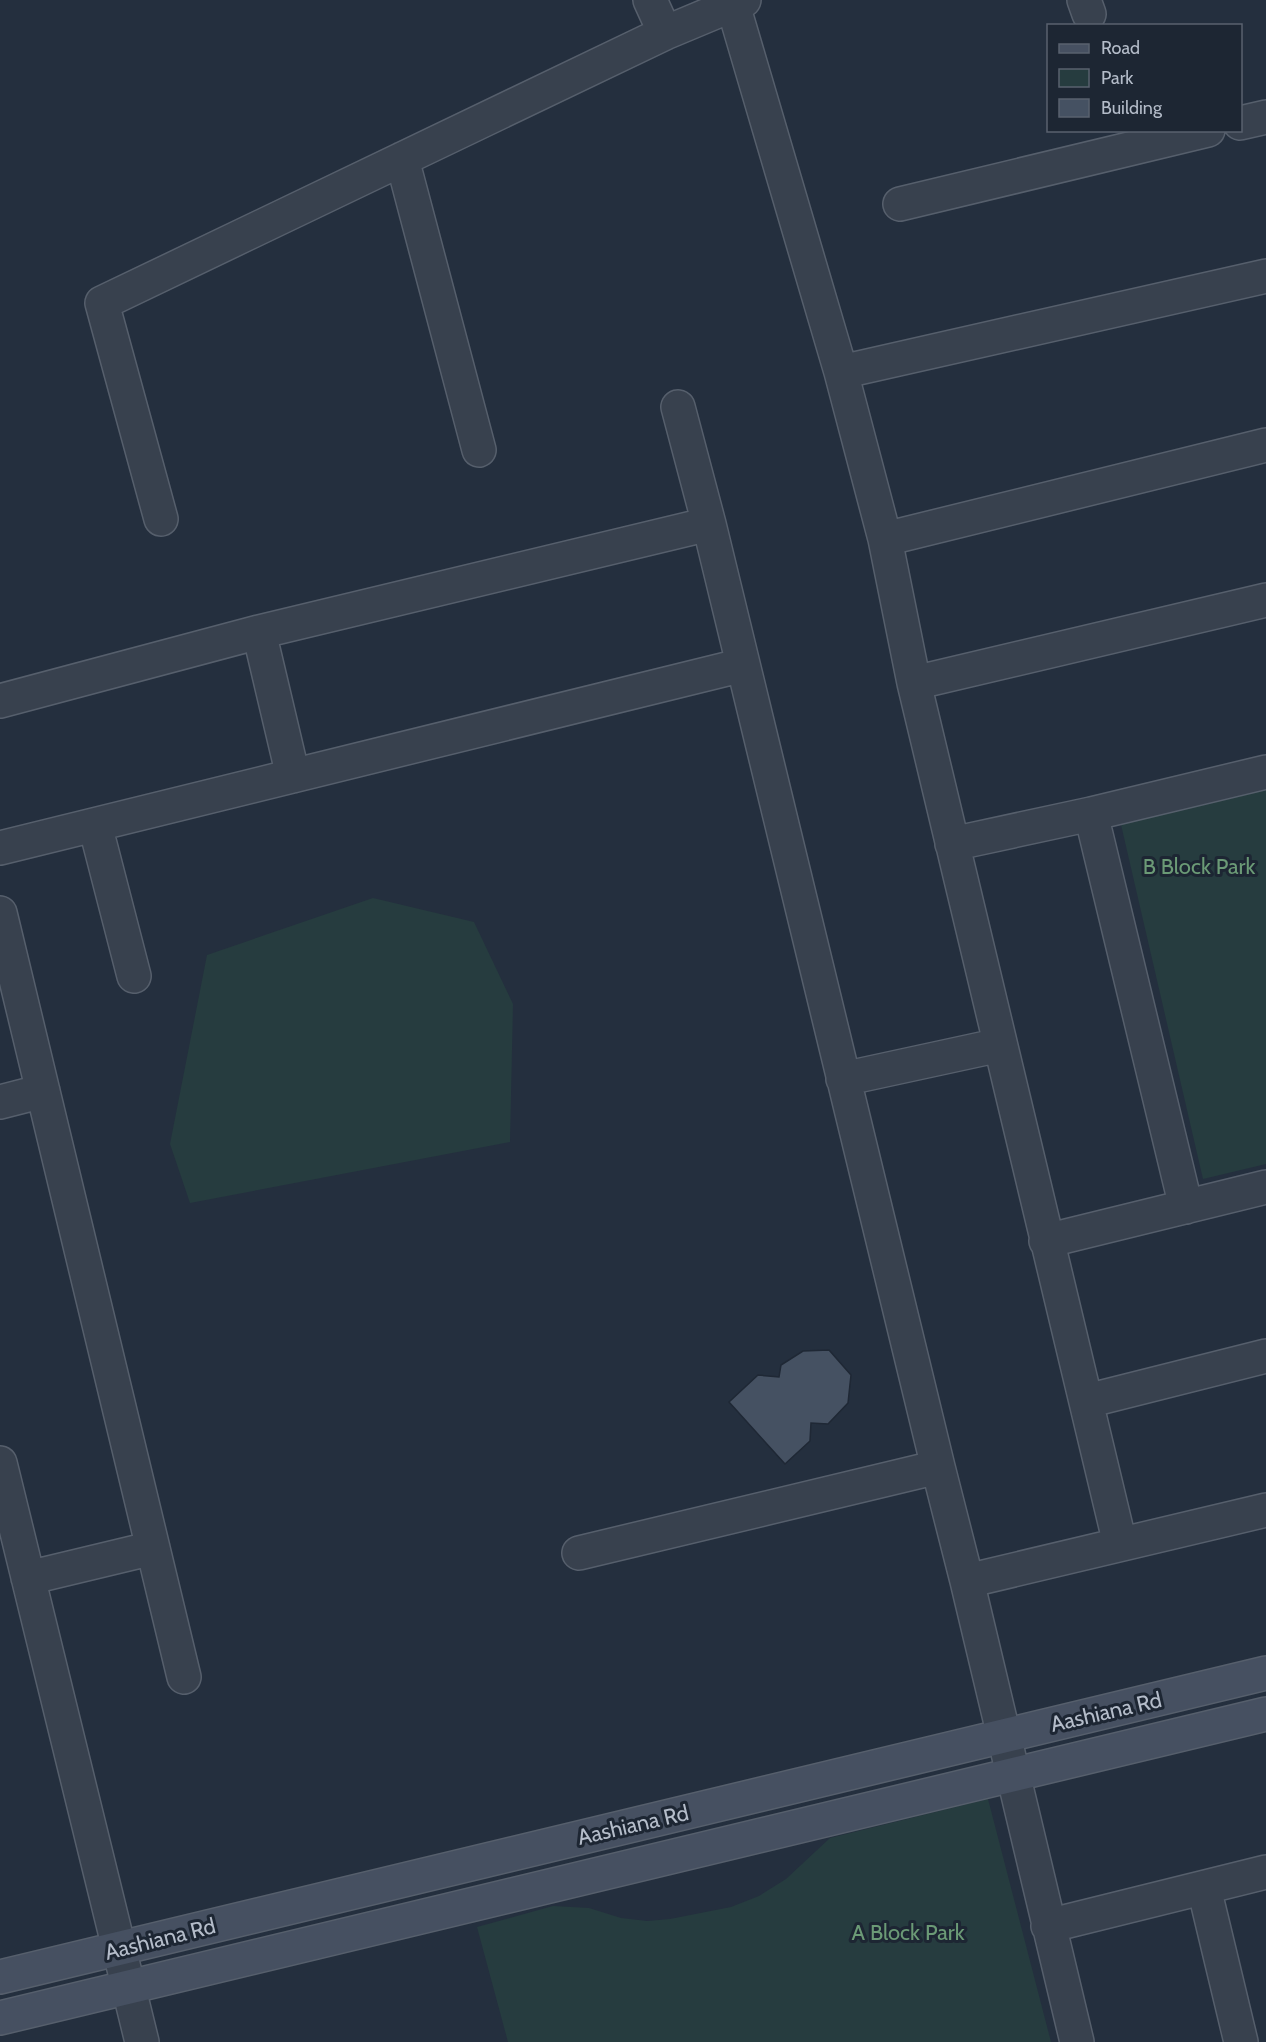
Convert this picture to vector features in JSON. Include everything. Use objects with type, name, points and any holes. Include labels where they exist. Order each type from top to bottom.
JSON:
[{"type":"street","points":[[650,0],[665,33]]},
{"type":"street","points":[[161,519],[102,303],[665,33],[738,2],[885,539],[914,683],[1120,1544]]},
{"type":"street","points":[[1242,123],[1266,117]]},
{"type":"street","points":[[900,204],[1200,132]]},
{"type":"street","points":[[402,159],[479,450]]},
{"type":"street","points":[[841,372],[1266,276]]},
{"type":"street","points":[[678,407],[744,665],[1077,2042]]},
{"type":"street","points":[[885,539],[1266,446]]},
{"type":"street","points":[[0,701],[259,632],[709,524]]},
{"type":"street","points":[[914,683],[1266,600]]},
{"type":"street","points":[[259,632],[293,776]]},
{"type":"street","points":[[0,848],[744,665]]},
{"type":"street","points":[[952,844],[1091,814],[1266,772]]},
{"type":"street","points":[[1091,814],[1186,1207]]},
{"type":"street","points":[[95,825],[134,976]]},
{"type":"street","points":[[0,913],[184,1677]]},
{"type":"street","points":[[843,1079],[1000,1045]]},
{"type":"street","points":[[0,1102],[43,1091]]},
{"type":"street","points":[[1046,1241],[1266,1186]]},
{"type":"street","points":[[1087,1401],[1266,1356]]},
{"type":"street","points":[[0,1463],[142,2042]]},
{"type":"street","points":[[579,1553],[938,1467]]},
{"type":"street","points":[[967,1581],[1266,1510]]},
{"type":"street","points":[[28,1578],[153,1548]]},
{"type":"street","name":"Aashiana Rd","points":[[0,1977],[1266,1673]]},
{"type":"street","name":"Aashiana Rd","points":[[0,2018],[1266,1714]]},
{"type":"street","points":[[1048,1926],[1266,1872]]},
{"type":"street","points":[[1204,1888],[1249,2037]]},
{"type":"green space","name":"B Block Park","points":[[1266,779],[1266,1164],[1203,1179],[1119,816]]},
{"type":"green space","points":[[373,898],[474,922],[513,1004],[510,1142],[190,1203],[170,1144],[207,955]]},
{"type":"green space","name":"A Block Park","points":[[988,1799],[1051,2042],[508,2042],[477,1927],[553,1906],[589,1908],[621,1918],[647,1921],[670,1919],[731,1907],[759,1896],[786,1879],[830,1838]]},
{"type":"building","points":[[829,1350],[851,1375],[848,1403],[828,1424],[811,1423],[810,1441],[785,1464],[729,1402],[758,1375],[779,1377],[781,1365],[803,1351]]}]
